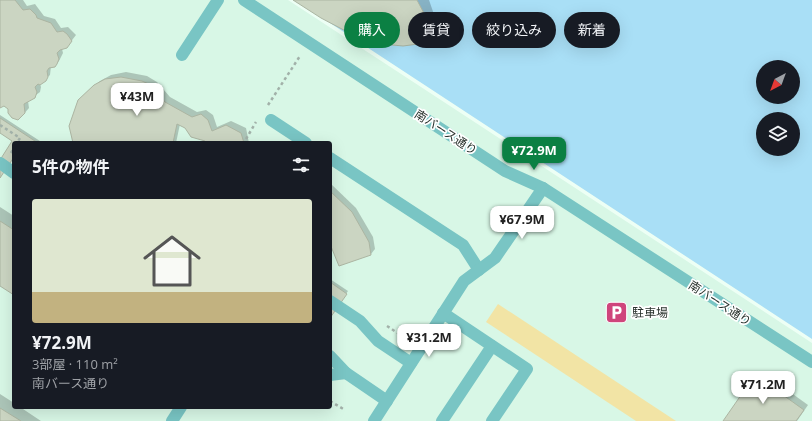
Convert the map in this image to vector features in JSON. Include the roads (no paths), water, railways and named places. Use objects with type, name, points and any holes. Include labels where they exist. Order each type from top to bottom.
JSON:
[{"type":"street","points":[[182,55],[218,0]]},
{"type":"street","name":"南バース通り","points":[[244,0],[505,171],[543,188],[812,362]]},
{"type":"street","points":[[265,119],[303,141]]},
{"type":"street","points":[[332,159],[463,245],[479,270]]},
{"type":"street","points":[[0,163],[12,171]]},
{"type":"street","points":[[374,421],[464,281],[495,258],[543,188]]},
{"type":"street","points":[[332,302],[360,321],[378,341],[411,363]]},
{"type":"street","points":[[443,313],[526,369],[492,421]]},
{"type":"street","points":[[442,421],[492,346]]},
{"type":"street","points":[[332,358],[346,373],[387,401]]},
{"type":"street","points":[[332,375],[346,373]]},
{"type":"street","points":[[172,421],[178,409]]},
{"type":"water","points":[[295,0],[812,0],[812,339],[368,48],[400,48],[400,12],[344,12],[344,32]]},
{"type":"place","name":"駐車場","points":[[617,312]]}]
